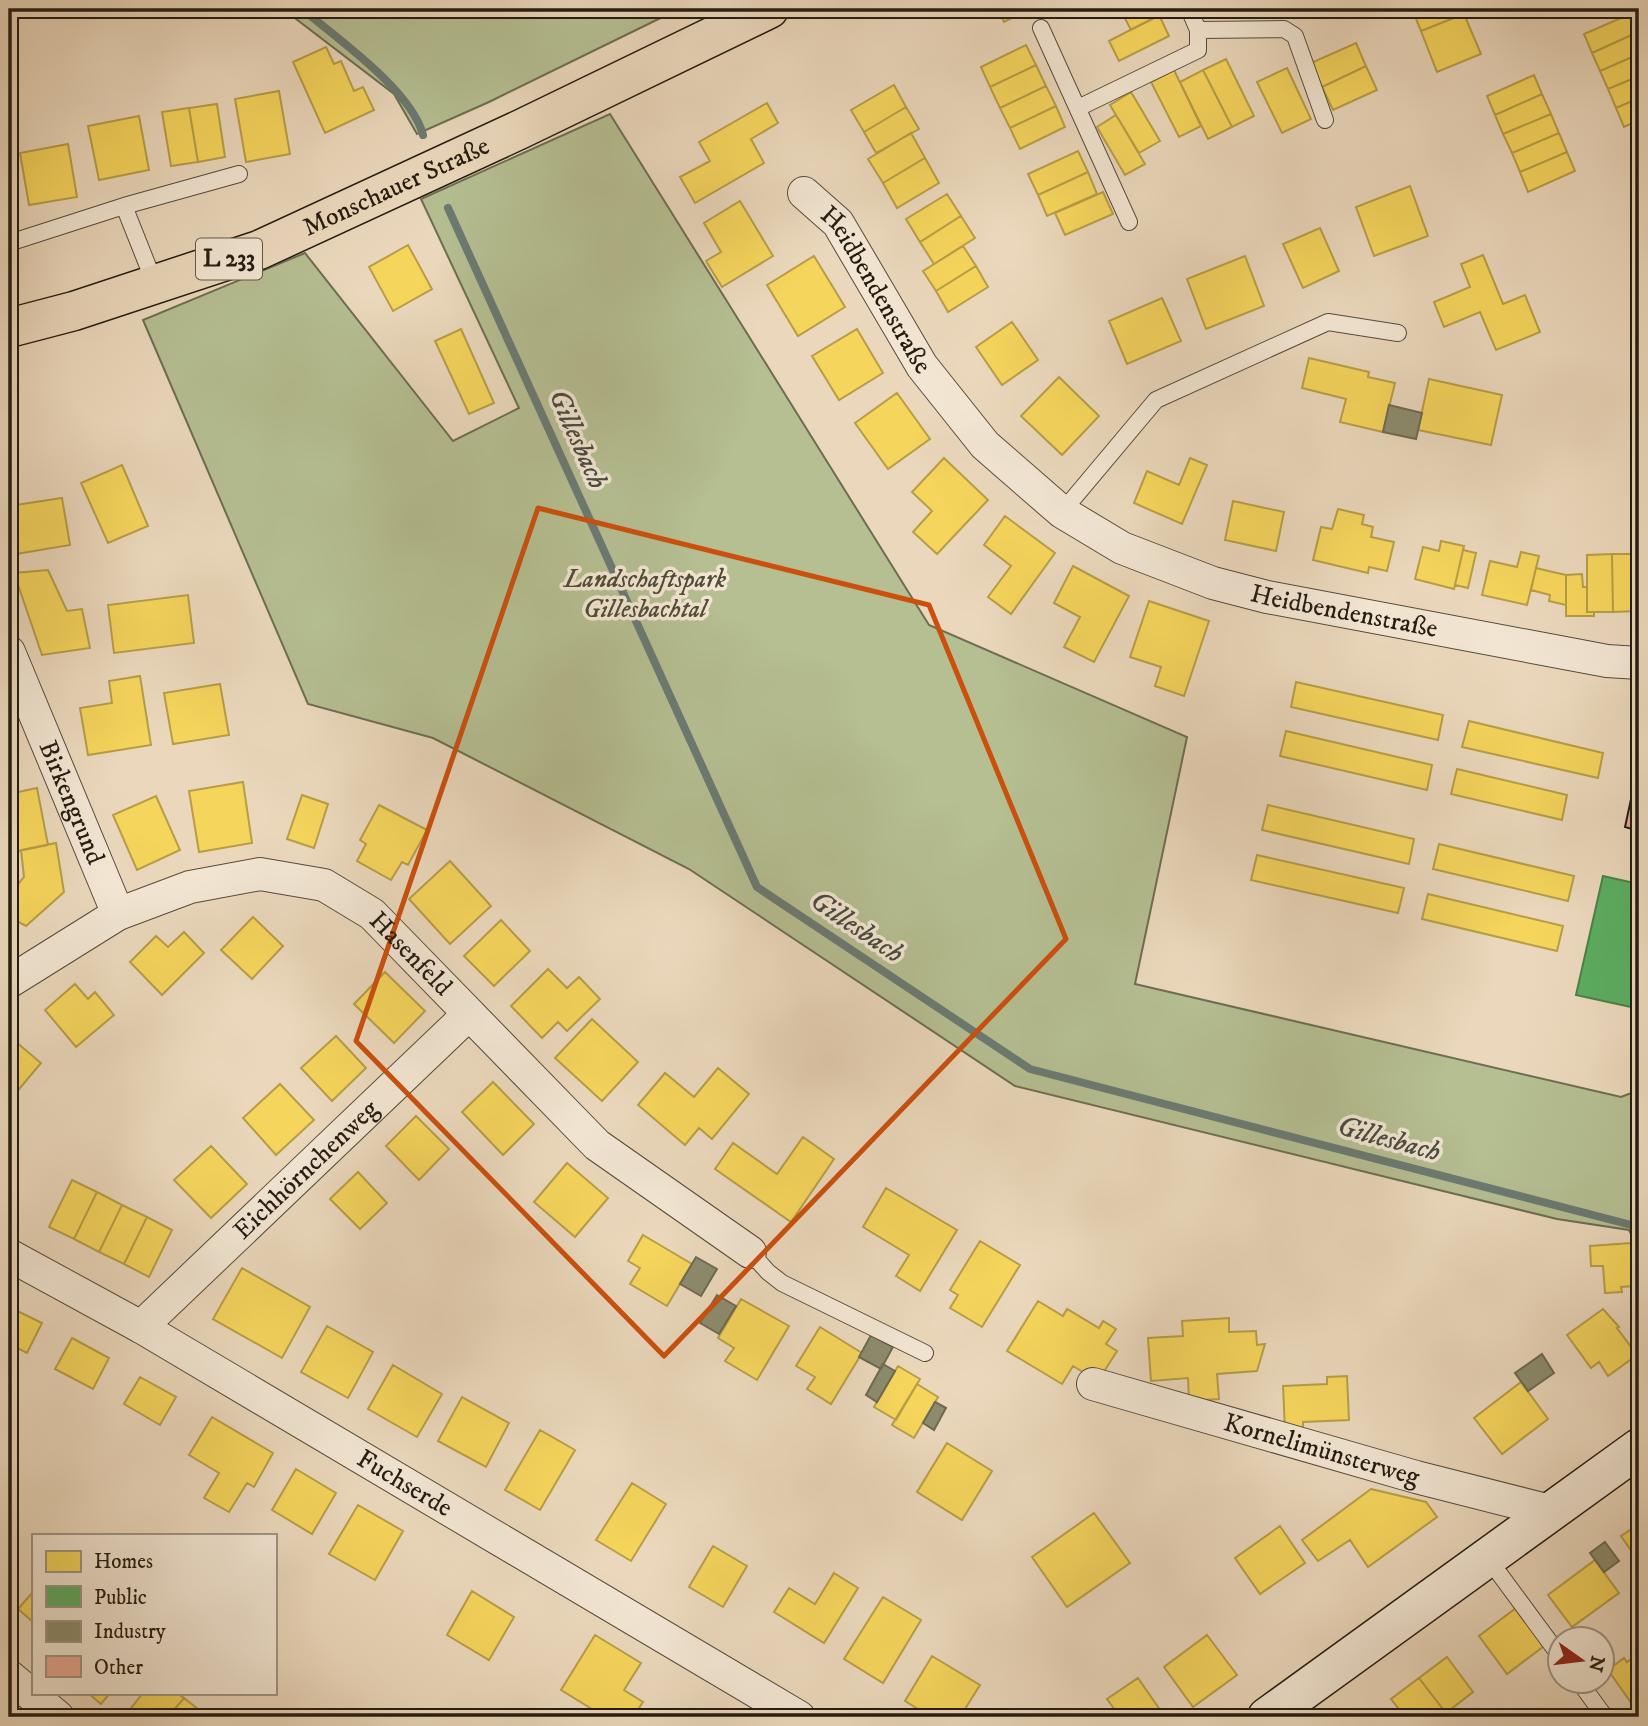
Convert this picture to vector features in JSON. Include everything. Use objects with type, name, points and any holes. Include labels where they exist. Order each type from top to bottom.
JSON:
[{"type":"main road","name":"Monschauer Straße","points":[[9,328],[74,311],[259,250],[769,9]]},
{"type":"street","name":"Heidbendenstraße","points":[[804,193],[838,223],[922,366],[985,444],[1062,512],[1122,548],[1213,583],[1267,597],[1607,661],[1639,663]]},
{"type":"street","name":"Birkengrund","points":[[9,652],[118,914]]},
{"type":"street","name":"Hasenfeld","points":[[9,982],[118,914],[190,887],[260,874],[324,885],[372,914],[597,1145],[750,1252]]},
{"type":"street","name":"Eichhörnchenweg","points":[[141,1327],[469,1014]]},
{"type":"street","name":"Fuchserde","points":[[9,1255],[141,1327],[799,1717]]},
{"type":"street","name":"Kornelimünsterweg","points":[[1093,1384],[1416,1477],[1550,1511]]},
{"type":"street","points":[[1267,1717],[1639,1448]]},
{"type":"street","points":[[9,1676],[58,1717]]},
{"type":"lane","points":[[1078,108],[1198,50],[1198,30],[1189,9]]},
{"type":"lane","points":[[1041,28],[1129,222]]},
{"type":"lane","points":[[1198,30],[1284,29],[1295,36],[1325,120]]},
{"type":"lane","points":[[9,243],[124,206],[239,174]]},
{"type":"lane","points":[[124,206],[155,284]]},
{"type":"lane","points":[[1062,512],[1156,400],[1328,322],[1398,332]]},
{"type":"lane","points":[[750,1252],[782,1283],[925,1353]]},
{"type":"lane","points":[[1487,1557],[1546,1637]]},
{"type":"lane","points":[[1588,1694],[1605,1717]]},
{"type":"highlighted area","points":[[538,508],[929,605],[1066,939],[664,1356],[356,1041]]},
{"type":"green space","points":[[283,9],[679,9],[489,102],[417,134],[394,94]]},
{"type":"green space","name":"Landschaftspark Gillesbachtal","points":[[610,114],[929,625],[1187,737],[1135,984],[1621,1097],[1639,1090],[1639,1249],[1629,1230],[1557,1219],[1015,1086],[689,869],[433,738],[308,704],[143,320],[305,253],[453,441],[519,408],[421,199]]},
{"type":"building: Homes","points":[[998,9],[1030,9],[1004,22]]},
{"type":"building: Homes","points":[[1120,9],[1172,9],[1131,30]]},
{"type":"building: Homes","points":[[1412,9],[1462,9],[1464,14],[1421,31]]},
{"type":"building: Homes","points":[[1464,14],[1481,54],[1437,72],[1421,31]]},
{"type":"building: Homes","points":[[1630,14],[1638,32],[1592,53],[1584,34]]},
{"type":"building: Homes","points":[[1159,15],[1169,36],[1119,61],[1109,41]]},
{"type":"building: Homes","points":[[1638,32],[1639,54],[1600,71],[1592,53]]},
{"type":"building: Homes","points":[[1356,43],[1366,66],[1322,87],[1311,63]]},
{"type":"building: Homes","points":[[1026,45],[1036,65],[990,87],[981,67]]},
{"type":"building: Homes","points":[[326,47],[334,64],[341,61],[354,91],[363,87],[374,110],[325,133],[293,62]]},
{"type":"building: Homes","points":[[1639,54],[1639,76],[1608,89],[1600,71]]},
{"type":"building: Homes","points":[[1226,59],[1254,116],[1232,127],[1203,70]]},
{"type":"building: Homes","points":[[1036,65],[1046,86],[1000,108],[990,87]]},
{"type":"building: Homes","points":[[1366,66],[1377,90],[1333,110],[1322,87]]},
{"type":"building: Homes","points":[[1287,68],[1311,119],[1282,133],[1257,82]]},
{"type":"building: Homes","points":[[1174,70],[1201,126],[1179,137],[1151,82]]},
{"type":"building: Homes","points":[[1203,70],[1232,127],[1208,139],[1180,82]]},
{"type":"building: Homes","points":[[1534,75],[1542,94],[1495,115],[1487,96]]},
{"type":"building: Homes","points":[[1639,76],[1639,98],[1616,108],[1608,89]]},
{"type":"building: Homes","points":[[894,85],[906,107],[864,132],[851,110]]},
{"type":"building: Homes","points":[[1046,86],[1056,106],[1010,128],[1000,108]]},
{"type":"building: Homes","points":[[279,91],[290,154],[246,162],[235,99]]},
{"type":"building: Homes","points":[[1131,92],[1160,141],[1139,153],[1110,105]]},
{"type":"building: Homes","points":[[1542,94],[1551,114],[1503,134],[1495,115]]},
{"type":"building: Homes","points":[[1639,98],[1639,120],[1624,127],[1616,108]]},
{"type":"building: Homes","points":[[767,103],[778,123],[751,139],[764,163],[695,203],[680,177],[710,161],[699,142]]},
{"type":"building: Homes","points":[[217,104],[225,157],[198,162],[189,108]]},
{"type":"building: Homes","points":[[1056,106],[1065,127],[1020,149],[1010,128]]},
{"type":"building: Homes","points":[[906,107],[919,129],[876,153],[864,132]]},
{"type":"building: Homes","points":[[189,108],[198,162],[171,166],[162,112]]},
{"type":"building: Homes","points":[[1551,114],[1559,133],[1512,153],[1503,134]]},
{"type":"building: Homes","points":[[1116,115],[1145,164],[1125,175],[1097,127]]},
{"type":"building: Homes","points":[[139,116],[149,170],[99,180],[88,126]]},
{"type":"building: Homes","points":[[911,133],[925,158],[883,183],[868,159]]},
{"type":"building: Homes","points":[[1559,133],[1567,152],[1520,172],[1512,153]]},
{"type":"building: Homes","points":[[68,144],[77,197],[29,205],[20,153]]},
{"type":"building: Homes","points":[[1078,151],[1088,172],[1038,195],[1028,174]]},
{"type":"building: Homes","points":[[1567,152],[1575,171],[1528,192],[1520,172]]},
{"type":"building: Homes","points":[[925,158],[939,183],[897,208],[883,183]]},
{"type":"building: Homes","points":[[1088,172],[1097,194],[1047,216],[1038,195]]},
{"type":"building: Homes","points":[[1410,186],[1428,236],[1374,256],[1356,207]]},
{"type":"building: Homes","points":[[1103,192],[1113,214],[1065,235],[1055,213]]},
{"type":"building: Homes","points":[[947,194],[961,216],[920,242],[906,219]]},
{"type":"building: Homes","points":[[740,201],[773,256],[722,287],[706,261],[721,252],[704,223]]},
{"type":"building: Homes","points":[[961,216],[975,238],[934,264],[920,242]]},
{"type":"building: Homes","points":[[1320,228],[1339,271],[1303,288],[1283,244]]},
{"type":"building: Homes","points":[[408,245],[432,289],[393,311],[369,267]]},
{"type":"building: Homes","points":[[963,246],[976,266],[936,291],[923,271]]},
{"type":"building: Homes","points":[[1483,255],[1503,304],[1525,295],[1540,332],[1496,350],[1480,312],[1444,327],[1434,302],[1470,287],[1461,264]]},
{"type":"building: Homes","points":[[814,256],[845,307],[798,336],[767,285]]},
{"type":"building: Homes","points":[[1245,256],[1264,306],[1206,329],[1187,279]]},
{"type":"building: Homes","points":[[976,266],[988,287],[948,312],[936,291]]},
{"type":"building: Homes","points":[[1162,298],[1181,341],[1127,364],[1109,321]]},
{"type":"building: Homes","points":[[1012,322],[1038,360],[1002,385],[976,347]]},
{"type":"building: Homes","points":[[461,329],[494,403],[469,414],[435,341]]},
{"type":"building: Homes","points":[[857,329],[883,373],[839,400],[812,356]]},
{"type":"building: Homes","points":[[1309,358],[1369,372],[1368,377],[1395,383],[1383,432],[1340,422],[1346,399],[1302,388]]},
{"type":"building: Homes","points":[[1059,377],[1099,416],[1062,455],[1021,416]]},
{"type":"building: Homes","points":[[1429,379],[1502,395],[1491,445],[1418,430]]},
{"type":"building: Homes","points":[[897,393],[930,439],[888,469],[855,423]]},
{"type":"building: Homes","points":[[944,458],[988,500],[937,554],[913,532],[932,511],[912,492]]},
{"type":"building: Homes","points":[[1190,458],[1207,465],[1182,524],[1134,503],[1147,471],[1179,485]]},
{"type":"building: Homes","points":[[122,465],[148,526],[108,543],[81,483]]},
{"type":"building: Homes","points":[[62,498],[70,545],[16,554],[9,506]]},
{"type":"building: Homes","points":[[1233,501],[1284,512],[1276,551],[1225,540]]},
{"type":"building: Homes","points":[[1338,509],[1364,515],[1362,524],[1373,527],[1371,537],[1394,542],[1387,571],[1369,567],[1368,573],[1313,560],[1321,527],[1332,529]]},
{"type":"building: Homes","points":[[1005,516],[1055,553],[1011,614],[988,597],[1011,566],[984,545]]},
{"type":"building: Homes","points":[[1441,541],[1464,546],[1454,589],[1415,579],[1423,547],[1439,551]]},
{"type":"building: Homes","points":[[1463,550],[1476,553],[1468,588],[1455,585]]},
{"type":"building: Homes","points":[[1521,552],[1539,556],[1527,605],[1482,595],[1490,561],[1517,567]]},
{"type":"building: Homes","points":[[1612,554],[1638,554],[1639,611],[1613,612]]},
{"type":"building: Homes","points":[[1612,554],[1613,612],[1587,612],[1587,555]]},
{"type":"building: Homes","points":[[1073,566],[1129,596],[1094,662],[1064,647],[1080,617],[1054,603]]},
{"type":"building: Homes","points":[[1536,568],[1566,575],[1566,605],[1549,601],[1550,595],[1531,590]]},
{"type":"building: Homes","points":[[48,570],[67,611],[82,609],[90,648],[42,655],[14,573]]},
{"type":"building: Homes","points":[[1582,574],[1583,587],[1587,587],[1587,612],[1594,612],[1594,616],[1566,616],[1566,575]]},
{"type":"building: Homes","points":[[188,595],[194,643],[114,653],[108,605]]},
{"type":"building: Homes","points":[[1149,601],[1209,621],[1184,696],[1155,686],[1161,667],[1130,657]]},
{"type":"building: Homes","points":[[140,676],[151,745],[88,755],[80,708],[112,703],[109,681]]},
{"type":"building: Homes","points":[[1296,682],[1443,715],[1438,740],[1291,707]]},
{"type":"building: Homes","points":[[220,684],[229,735],[173,744],[164,693]]},
{"type":"building: Homes","points":[[9,711],[18,771],[9,773]]},
{"type":"building: Homes","points":[[1469,721],[1603,753],[1598,778],[1462,747]]},
{"type":"building: Homes","points":[[1286,731],[1432,765],[1427,790],[1280,756]]},
{"type":"building: Homes","points":[[1457,769],[1567,795],[1562,820],[1451,794]]},
{"type":"building: Homes","points":[[243,782],[252,843],[199,852],[189,791]]},
{"type":"building: Homes","points":[[37,788],[48,845],[9,853],[9,794]]},
{"type":"building: Homes","points":[[302,795],[328,804],[314,848],[287,839]]},
{"type":"building: Homes","points":[[156,796],[180,850],[137,870],[113,815]]},
{"type":"building: Homes","points":[[379,805],[427,830],[408,865],[402,862],[391,880],[357,861],[366,844],[360,840]]},
{"type":"building: Homes","points":[[1268,805],[1414,839],[1409,864],[1262,830]]},
{"type":"building: Homes","points":[[56,843],[64,892],[26,926],[9,917],[9,895],[24,877],[21,850]]},
{"type":"building: Homes","points":[[1439,844],[1574,876],[1568,901],[1433,869]]},
{"type":"building: Homes","points":[[1257,855],[1404,888],[1398,913],[1251,880]]},
{"type":"building: Homes","points":[[450,861],[491,906],[450,944],[409,899]]},
{"type":"building: Homes","points":[[1428,894],[1563,926],[1557,951],[1422,919]]},
{"type":"building: Homes","points":[[253,917],[283,946],[252,979],[221,950]]},
{"type":"building: Homes","points":[[501,920],[530,951],[494,986],[464,956]]},
{"type":"building: Homes","points":[[184,932],[204,953],[162,995],[130,962],[156,936],[168,947]]},
{"type":"building: Homes","points":[[548,969],[567,988],[579,977],[600,999],[567,1031],[558,1022],[542,1038],[511,1006]]},
{"type":"building: Homes","points":[[385,972],[425,1011],[394,1043],[354,1004]]},
{"type":"building: Homes","points":[[75,984],[88,999],[95,992],[114,1015],[76,1047],[45,1010]]},
{"type":"building: Homes","points":[[592,1019],[638,1062],[602,1101],[555,1058]]},
{"type":"building: Homes","points":[[9,1036],[41,1063],[10,1100],[9,1098]]},
{"type":"building: Homes","points":[[336,1036],[366,1068],[332,1101],[301,1068]]},
{"type":"building: Homes","points":[[718,1068],[749,1094],[712,1139],[699,1128],[685,1145],[638,1105],[665,1073],[694,1097]]},
{"type":"building: Homes","points":[[493,1082],[534,1124],[503,1155],[462,1112]]},
{"type":"building: Homes","points":[[280,1084],[314,1120],[276,1155],[243,1118]]},
{"type":"building: Homes","points":[[416,1116],[449,1149],[419,1180],[386,1146]]},
{"type":"building: Homes","points":[[803,1137],[834,1159],[791,1222],[715,1169],[733,1143],[777,1174]]},
{"type":"building: Homes","points":[[211,1146],[247,1184],[211,1218],[174,1180]]},
{"type":"building: Homes","points":[[567,1163],[608,1198],[575,1237],[534,1202]]},
{"type":"building: Homes","points":[[358,1172],[387,1203],[360,1229],[330,1199]]},
{"type":"building: Homes","points":[[72,1180],[97,1192],[74,1239],[49,1227]]},
{"type":"building: Homes","points":[[886,1188],[957,1230],[920,1291],[896,1276],[909,1255],[863,1227]]},
{"type":"building: Homes","points":[[97,1192],[122,1205],[99,1252],[74,1239]]},
{"type":"building: Homes","points":[[122,1205],[147,1217],[124,1264],[99,1252]]},
{"type":"building: Homes","points":[[147,1217],[172,1230],[149,1277],[124,1264]]},
{"type":"building: Homes","points":[[643,1235],[692,1264],[667,1306],[630,1284],[640,1268],[628,1261]]},
{"type":"building: Homes","points":[[980,1241],[1020,1265],[982,1327],[950,1308],[958,1295],[950,1290]]},
{"type":"building: Homes","points":[[1631,1243],[1634,1286],[1621,1287],[1622,1292],[1605,1293],[1603,1266],[1591,1266],[1590,1246]]},
{"type":"building: Homes","points":[[242,1268],[310,1307],[282,1358],[213,1319]]},
{"type":"building: Homes","points":[[741,1299],[789,1326],[757,1380],[725,1361],[734,1348],[718,1338]]},
{"type":"building: Homes","points":[[1038,1301],[1063,1316],[1067,1309],[1099,1328],[1103,1321],[1116,1329],[1106,1344],[1117,1351],[1098,1381],[1073,1366],[1062,1384],[1007,1351]]},
{"type":"building: Homes","points":[[9,1307],[42,1323],[27,1353],[9,1344]]},
{"type":"building: Homes","points":[[1603,1309],[1619,1327],[1617,1328],[1637,1355],[1608,1376],[1599,1362],[1591,1368],[1567,1335]]},
{"type":"building: Homes","points":[[1229,1318],[1229,1332],[1256,1331],[1257,1345],[1265,1344],[1257,1371],[1217,1374],[1219,1399],[1189,1401],[1188,1378],[1151,1381],[1148,1338],[1183,1336],[1182,1321]]},
{"type":"building: Homes","points":[[327,1326],[373,1352],[348,1398],[301,1372]]},
{"type":"building: Homes","points":[[820,1327],[862,1353],[831,1404],[807,1389],[815,1377],[796,1366]]},
{"type":"building: Homes","points":[[72,1338],[109,1358],[93,1389],[55,1369]]},
{"type":"building: Homes","points":[[393,1365],[442,1394],[417,1437],[368,1409]]},
{"type":"building: Homes","points":[[898,1366],[920,1379],[896,1420],[874,1407]]},
{"type":"building: Homes","points":[[1347,1376],[1349,1420],[1303,1422],[1303,1429],[1285,1430],[1283,1386],[1327,1384],[1327,1377]]},
{"type":"building: Homes","points":[[140,1377],[176,1397],[160,1425],[124,1404]]},
{"type":"building: Homes","points":[[1521,1382],[1548,1419],[1502,1454],[1474,1418]]},
{"type":"building: Homes","points":[[917,1384],[938,1397],[914,1438],[892,1425]]},
{"type":"building: Homes","points":[[462,1397],[509,1423],[486,1467],[438,1441]]},
{"type":"building: Homes","points":[[212,1417],[273,1453],[254,1487],[247,1483],[229,1512],[204,1498],[219,1473],[189,1455]]},
{"type":"building: Homes","points":[[540,1430],[575,1450],[540,1510],[505,1490]]},
{"type":"building: Homes","points":[[947,1443],[992,1471],[962,1520],[917,1492]]},
{"type":"building: Homes","points":[[296,1469],[336,1493],[312,1534],[272,1510]]},
{"type":"building: Homes","points":[[632,1483],[666,1504],[631,1561],[596,1540]]},
{"type":"building: Homes","points":[[1371,1489],[1426,1502],[1437,1517],[1368,1567],[1350,1540],[1318,1561],[1302,1540]]},
{"type":"building: Homes","points":[[358,1505],[403,1531],[375,1580],[329,1554]]},
{"type":"building: Homes","points":[[1094,1513],[1130,1563],[1067,1607],[1032,1557]]},
{"type":"building: Homes","points":[[1639,1524],[1639,1562],[1621,1536]]},
{"type":"building: Homes","points":[[1280,1526],[1305,1563],[1260,1594],[1235,1558]]},
{"type":"building: Homes","points":[[713,1546],[747,1566],[723,1607],[689,1587]]},
{"type":"building: Homes","points":[[1595,1560],[1619,1593],[1576,1624],[1570,1624],[1548,1595]]},
{"type":"building: Homes","points":[[834,1573],[858,1588],[824,1643],[774,1612],[789,1588],[815,1604]]},
{"type":"building: Homes","points":[[472,1591],[514,1617],[489,1660],[447,1635]]},
{"type":"building: Homes","points":[[32,1593],[32,1621],[18,1609]]},
{"type":"building: Homes","points":[[883,1597],[921,1620],[883,1683],[844,1659]]},
{"type":"building: Homes","points":[[1516,1608],[1544,1646],[1507,1674],[1479,1636]]},
{"type":"building: Homes","points":[[595,1635],[641,1663],[624,1690],[643,1702],[633,1717],[605,1717],[561,1690]]},
{"type":"building: Homes","points":[[1207,1635],[1237,1675],[1193,1707],[1164,1667]]},
{"type":"building: Homes","points":[[1639,1653],[1639,1714],[1616,1681],[1616,1664],[1624,1658],[1627,1662]]},
{"type":"building: Homes","points":[[932,1656],[980,1685],[960,1717],[931,1717],[905,1701]]},
{"type":"building: Homes","points":[[1447,1657],[1473,1692],[1446,1713],[1419,1678]]},
{"type":"building: Homes","points":[[1138,1678],[1165,1717],[1120,1717],[1107,1699]]},
{"type":"building: Homes","points":[[1419,1678],[1446,1713],[1440,1717],[1405,1717],[1391,1699]]},
{"type":"building: Homes","points":[[89,1694],[109,1694],[101,1704]]},
{"type":"building: Homes","points":[[142,1694],[178,1694],[184,1698],[168,1717],[124,1717]]},
{"type":"building: Homes","points":[[184,1698],[208,1717],[168,1717]]},
{"type":"building: Public","points":[[1603,876],[1639,884],[1639,967],[1631,1007],[1576,995]]},
{"type":"building: Industry","points":[[1389,405],[1422,413],[1416,439],[1383,432]]},
{"type":"building: Industry","points":[[696,1257],[717,1269],[701,1296],[680,1284]]},
{"type":"building: Industry","points":[[717,1295],[736,1306],[719,1334],[700,1323]]},
{"type":"building: Industry","points":[[871,1335],[893,1347],[881,1369],[859,1357]]},
{"type":"building: Industry","points":[[1542,1354],[1554,1373],[1528,1391],[1515,1373]]},
{"type":"building: Industry","points":[[883,1364],[895,1371],[877,1402],[866,1395]]},
{"type":"building: Industry","points":[[935,1402],[946,1408],[934,1430],[923,1423]]},
{"type":"building: Industry","points":[[1605,1542],[1619,1561],[1604,1572],[1590,1553]]},
{"type":"building: Other","points":[[1639,762],[1639,831],[1625,827]]},
{"type":"waterway","name":"Gillesbach","points":[[302,9],[353,50],[389,84],[405,101],[423,135]]},
{"type":"waterway","name":"Gillesbach","points":[[448,208],[757,887],[1030,1069],[1639,1227]]}]
